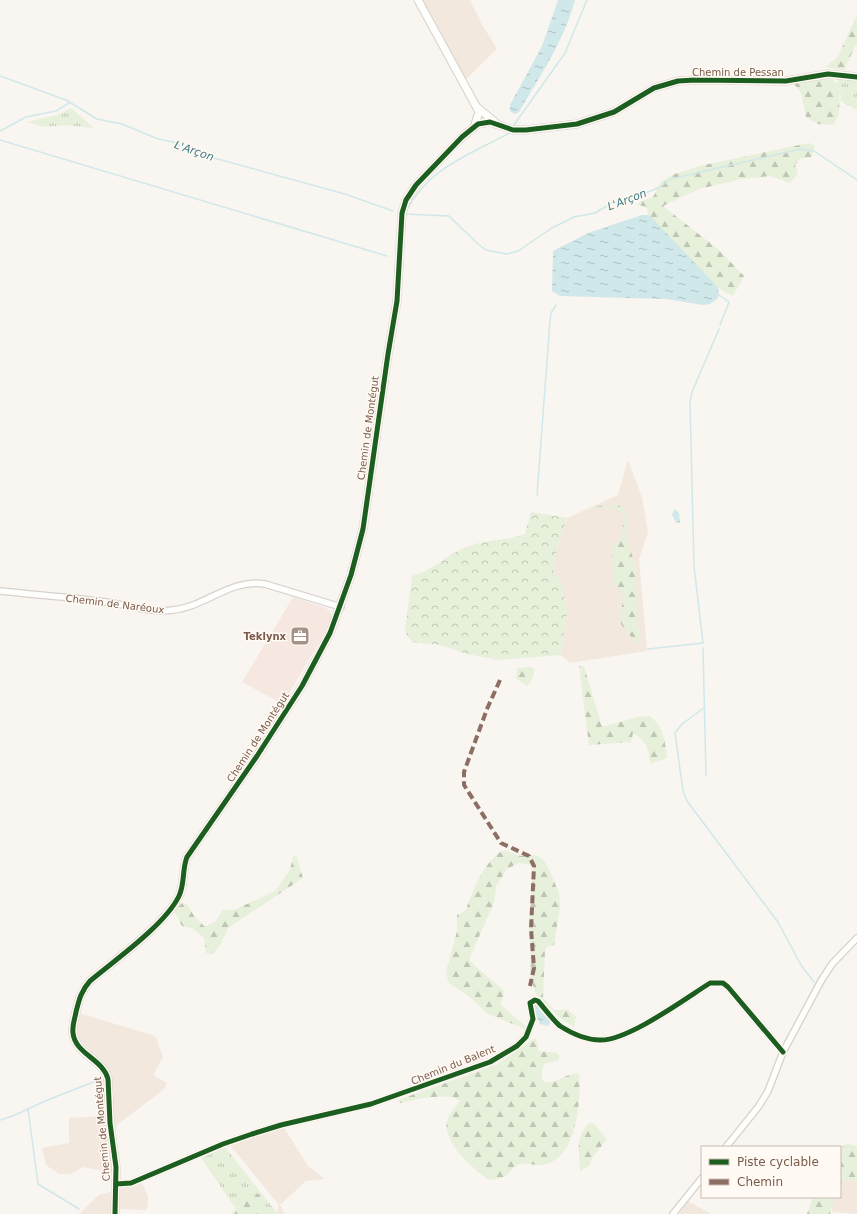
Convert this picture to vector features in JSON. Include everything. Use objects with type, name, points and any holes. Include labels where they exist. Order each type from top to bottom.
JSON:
[{"type":"street","points":[[418,0],[477,108],[478,117],[474,127]]},
{"type":"street","name":"Chemin de Pessan","points":[[484,122],[519,130],[577,124],[604,116],[654,88],[678,81],[786,81],[828,74],[857,77]]},
{"type":"street","points":[[477,108],[497,124]]},
{"type":"street","name":"Chemin de Montégut","points":[[116,1214],[116,1184],[106,1072],[78,1045],[73,1032],[80,994],[90,981],[138,940],[175,903],[180,894],[184,865],[187,857],[257,756],[302,686],[330,633],[341,607],[353,569],[363,529],[386,362],[397,301],[402,213],[406,200],[416,185],[474,127],[484,122]]},
{"type":"street","name":"Chemin de Naréoux","points":[[0,591],[106,602],[165,611],[187,608],[236,586],[254,582],[341,607]]},
{"type":"street","points":[[727,1146],[759,1106],[768,1091],[783,1052],[821,981],[832,964],[857,938]]},
{"type":"street","name":"Chemin du Balent","points":[[116,1184],[131,1183],[223,1144],[252,1134],[281,1125],[371,1104],[490,1062],[517,1046],[526,1037],[533,1019],[530,1004],[535,1000],[538,1001],[560,1025],[572,1033],[600,1040],[610,1039],[634,1029],[653,1019],[710,983],[717,982],[728,987],[783,1052]]},
{"type":"street","points":[[673,1214],[701,1179]]},
{"type":"shaded area","points":[[421,0],[470,0],[484,28],[497,49],[464,81]]},
{"type":"shaded area","points":[[628,460],[642,498],[648,532],[639,559],[647,651],[570,663],[561,655],[567,613],[553,572],[557,548],[567,518],[618,495]]},
{"type":"shaded area","points":[[293,597],[326,608],[330,612],[332,620],[283,704],[242,682]]},
{"type":"shaded area","points":[[79,1013],[155,1036],[163,1057],[153,1075],[167,1083],[163,1090],[118,1124],[115,1131],[121,1180],[142,1183],[148,1197],[147,1210],[119,1209],[119,1214],[79,1214],[99,1195],[114,1191],[113,1173],[83,1167],[71,1174],[59,1174],[46,1165],[42,1148],[69,1143],[69,1118],[106,1116],[103,1074],[77,1036]]},
{"type":"shaded area","points":[[284,1128],[308,1166],[325,1179],[306,1181],[280,1205],[285,1214],[276,1214],[279,1205],[230,1145]]},
{"type":"shaded area","points":[[849,1179],[857,1182],[857,1214],[832,1212],[832,1203],[834,1198],[841,1198],[842,1183]]},
{"type":"shaded area","points":[[688,1201],[711,1214],[679,1214]]},
{"type":"green space","points":[[857,15],[857,46],[855,46],[844,70],[825,67],[837,58]]},
{"type":"green space","points":[[820,78],[832,78],[840,89],[839,114],[833,125],[818,124],[806,117],[801,93],[794,84]]},
{"type":"green space","points":[[840,78],[857,80],[857,110],[841,101],[840,89],[836,83]]},
{"type":"green space","points":[[71,108],[94,128],[67,125],[44,127],[27,122],[57,115]]},
{"type":"green space","points":[[809,143],[815,146],[812,157],[799,159],[795,165],[798,174],[790,183],[770,176],[742,179],[699,189],[663,206],[719,250],[744,276],[733,296],[718,288],[648,215],[647,207],[638,205],[639,202],[653,197],[661,182],[672,175],[699,166]]},
{"type":"green space","points":[[617,505],[625,509],[627,523],[626,537],[636,567],[637,620],[641,637],[639,643],[635,642],[621,624],[620,615],[623,601],[622,593],[614,582],[612,547],[616,542],[621,540],[624,520],[623,513],[615,509],[607,508],[590,510],[591,507]]},
{"type":"green space","points":[[531,512],[567,518],[557,548],[553,572],[562,583],[567,613],[561,655],[498,660],[467,654],[440,645],[412,642],[405,630],[412,576],[426,571],[457,551],[472,545],[525,534]]},
{"type":"green space","points":[[579,666],[584,666],[602,727],[638,717],[650,716],[661,730],[667,758],[651,764],[648,750],[642,739],[633,733],[631,742],[589,745]]},
{"type":"green space","points":[[531,667],[534,669],[534,674],[527,686],[516,678],[517,668]]},
{"type":"green space","points":[[505,850],[521,856],[535,855],[543,859],[559,893],[560,907],[554,945],[547,947],[545,950],[543,997],[554,1010],[568,1010],[576,1017],[574,1027],[562,1020],[539,997],[535,992],[530,974],[531,949],[529,929],[533,867],[531,865],[519,863],[507,869],[496,886],[494,903],[469,959],[504,991],[501,1005],[526,1027],[525,1029],[488,1014],[470,997],[449,983],[446,973],[457,931],[457,915],[466,910],[476,885],[486,867],[498,853]]},
{"type":"green space","points":[[296,855],[303,878],[228,928],[220,946],[212,954],[206,953],[204,938],[192,928],[182,926],[174,911],[182,903],[187,904],[194,916],[205,927],[215,922],[223,910],[234,910],[275,891],[290,870],[293,857]]},
{"type":"green space","points":[[535,1038],[539,1051],[557,1053],[559,1056],[559,1060],[544,1064],[541,1076],[544,1082],[553,1082],[570,1075],[579,1074],[579,1099],[570,1142],[563,1153],[554,1161],[542,1165],[525,1163],[518,1165],[514,1167],[507,1175],[498,1179],[489,1180],[460,1155],[449,1138],[447,1121],[451,1112],[460,1101],[455,1098],[440,1096],[400,1103],[398,1100],[496,1065]]},
{"type":"green space","points":[[589,1123],[593,1123],[607,1139],[591,1160],[589,1166],[580,1171],[580,1140],[584,1129]]},
{"type":"green space","points":[[847,1144],[857,1146],[857,1182],[849,1179],[841,1184],[841,1147]]},
{"type":"green space","points":[[225,1147],[277,1213],[276,1214],[247,1214],[260,1197],[257,1194],[236,1209],[201,1158]]},
{"type":"green space","points":[[256,1194],[260,1195],[260,1197],[247,1214],[230,1214]]},
{"type":"green space","points":[[813,1198],[835,1198],[830,1214],[807,1214]]},
{"type":"water","points":[[558,0],[575,0],[565,30],[551,58],[519,112],[515,114],[510,111],[510,105],[542,46]]},
{"type":"water","points":[[642,215],[648,215],[652,218],[713,282],[718,288],[719,295],[717,299],[710,304],[703,305],[666,299],[560,296],[552,291],[553,251],[588,233]]},
{"type":"water","points":[[675,509],[679,513],[680,523],[676,523],[672,514]]},
{"type":"water","points":[[537,1004],[551,1021],[548,1026],[540,1024],[533,1008],[533,1005]]},
{"type":"waterway","points":[[514,125],[565,53],[587,0]]},
{"type":"waterway","name":"L'Arçon","points":[[0,76],[66,100],[97,119],[122,124],[158,139],[173,142],[196,153],[345,194],[393,211]]},
{"type":"waterway","points":[[0,131],[26,117],[56,111],[69,103]]},
{"type":"waterway","name":"L'Arçon","points":[[510,133],[464,156],[436,174],[424,185],[405,214],[449,216],[486,250],[507,254],[518,251],[552,228],[574,217],[595,213],[612,203],[629,200],[660,187],[671,179],[801,149],[814,151],[857,180]]},
{"type":"waterway","points":[[0,140],[387,256]]},
{"type":"waterway","points":[[719,295],[729,302],[720,325]]},
{"type":"waterway","points":[[537,495],[550,321],[551,313],[556,305]]},
{"type":"waterway","points":[[648,649],[703,643],[694,566],[690,402],[692,392],[719,329]]},
{"type":"waterway","points":[[703,648],[706,776]]},
{"type":"waterway","points":[[704,708],[682,724],[675,733],[683,791],[687,801],[778,922],[801,965],[814,982]]},
{"type":"waterway","points":[[0,1120],[101,1079]]},
{"type":"waterway","points":[[28,1109],[38,1184],[79,1209]]},
{"type":"marked path","points":[[500,680],[487,709],[464,772],[464,785],[501,843],[529,856],[534,866],[531,929],[534,968],[530,986]]},
{"type":"cycle path","points":[[115,1214],[116,1167],[110,1123],[108,1079],[101,1066],[84,1052],[75,1040],[73,1028],[78,1004],[82,992],[90,981],[139,942],[163,919],[172,907],[181,891],[184,866],[187,857],[257,756],[302,686],[330,633],[351,575],[363,529],[397,301],[402,213],[406,200],[416,185],[462,137],[478,124],[490,122],[513,130],[526,130],[577,124],[614,112],[654,88],[678,81],[786,81],[828,74],[857,77]]},
{"type":"cycle path","points":[[116,1184],[131,1183],[223,1144],[252,1134],[281,1125],[371,1104],[490,1062],[517,1046],[526,1037],[533,1019],[530,1003],[535,1000],[538,1001],[560,1026],[579,1036],[600,1040],[626,1034],[656,1018],[710,983],[723,983],[783,1052]]},
{"type":"place","name":"Teklynx","points":[[300,636]]}]
